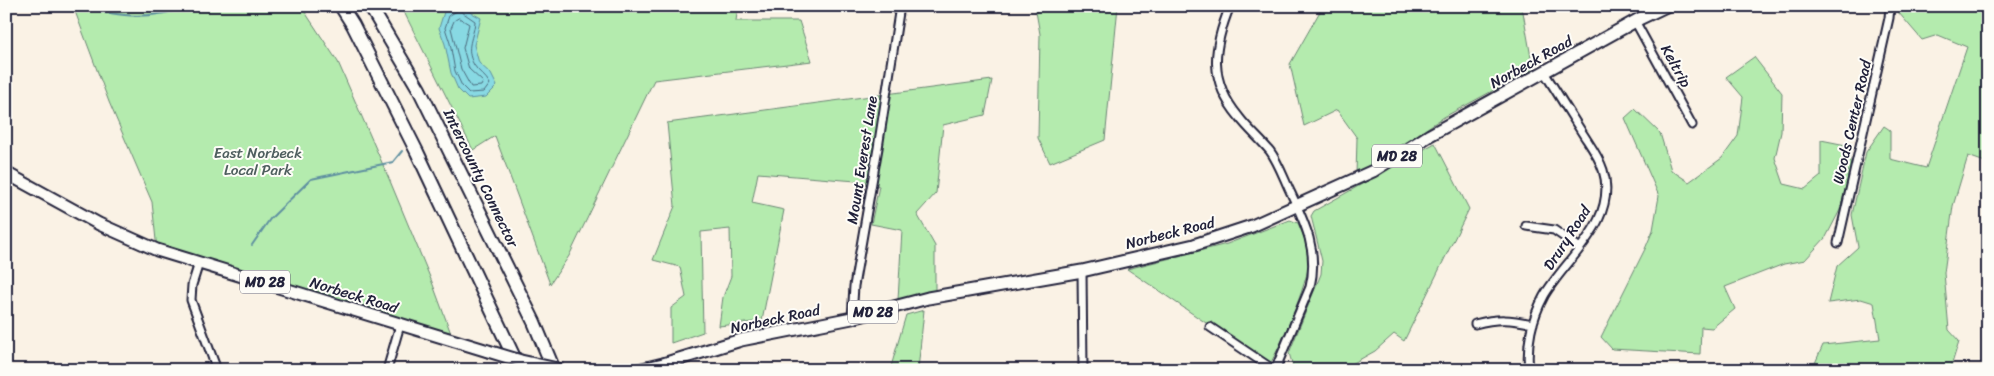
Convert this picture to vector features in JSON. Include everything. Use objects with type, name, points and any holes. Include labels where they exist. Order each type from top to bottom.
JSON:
[{"type":"highway","points":[[341,6],[353,25],[417,152],[520,370]]},
{"type":"highway","name":"Intercounty Connector","points":[[370,6],[419,89],[534,322],[554,370]]},
{"type":"main road","name":"Norbeck Road","points":[[638,370],[741,340],[852,318],[928,298],[1082,271],[1194,245],[1252,226],[1373,171],[1430,135],[1635,21],[1666,6]]},
{"type":"main road","name":"Norbeck Road","points":[[6,173],[137,242],[198,263],[239,274],[400,325],[520,361],[562,370]]},
{"type":"street","name":"Mount Everest Lane","points":[[852,318],[854,286],[900,6]]},
{"type":"street","points":[[1210,327],[1275,370],[1314,274],[1313,250],[1304,221],[1271,153],[1232,109],[1221,85],[1216,63],[1216,52],[1220,31],[1230,6]]},
{"type":"street","name":"Woods Center Road","points":[[1838,243],[1889,18],[1890,6]]},
{"type":"street","name":"Keltrip","points":[[1635,21],[1692,125]]},
{"type":"street","name":"Drury Road","points":[[1529,370],[1528,356],[1533,324],[1545,295],[1596,226],[1603,209],[1606,186],[1603,170],[1595,154],[1544,72]]},
{"type":"street","points":[[1526,226],[1554,230],[1580,248]]},
{"type":"street","points":[[198,263],[192,285],[191,300],[217,370]]},
{"type":"street","points":[[1082,271],[1083,370]]},
{"type":"street","points":[[1475,324],[1495,319],[1506,319],[1533,324]]},
{"type":"street","points":[[387,370],[400,325]]},
{"type":"green space","name":"East Norbeck Local Park","points":[[73,6],[301,6],[338,62],[432,282],[453,339],[157,250],[152,202],[109,102]]},
{"type":"green space","points":[[401,6],[738,6],[736,21],[799,21],[812,61],[654,80],[569,256],[550,284],[495,136],[473,150]]},
{"type":"green space","points":[[1035,6],[1118,6],[1105,140],[1050,163],[1038,138],[1040,34]]},
{"type":"green space","points":[[1323,6],[1519,6],[1523,12],[1533,69],[1444,117],[1356,175],[1357,138],[1337,110],[1304,126],[1290,64]]},
{"type":"green space","points":[[1897,6],[1988,6],[1988,171],[1985,162],[1968,156],[1953,206],[1944,273],[1949,330],[1959,341],[1950,370],[1812,370],[1823,345],[1880,339],[1874,303],[1861,299],[1828,303],[1837,266],[1858,247],[1852,215],[1866,152],[1884,126],[1890,130],[1890,159],[1926,168],[1967,47],[1938,35],[1922,40],[1898,12]]},
{"type":"green space","points":[[1754,57],[1782,93],[1781,132],[1775,158],[1784,184],[1805,189],[1821,176],[1821,140],[1846,145],[1851,165],[1840,210],[1826,237],[1805,260],[1784,264],[1725,287],[1735,309],[1712,328],[1701,327],[1700,354],[1612,349],[1601,337],[1653,230],[1659,196],[1625,118],[1635,109],[1660,133],[1671,170],[1689,182],[1722,158],[1738,136],[1743,97],[1726,77]]},
{"type":"green space","points":[[992,80],[985,115],[943,125],[936,193],[917,214],[935,246],[935,292],[898,300],[902,230],[871,224],[879,186],[856,181],[758,173],[752,203],[784,210],[762,321],[719,326],[723,297],[731,276],[730,229],[701,232],[703,332],[671,343],[671,308],[686,297],[680,267],[653,260],[675,206],[667,123]]},
{"type":"green space","points":[[1435,143],[1469,209],[1404,341],[1394,334],[1375,351],[1350,365],[1349,370],[1294,370],[1289,353],[1321,274],[1322,261],[1311,216],[1314,211]]},
{"type":"green space","points":[[1290,220],[1298,223],[1309,252],[1309,262],[1295,309],[1269,366],[1127,269],[1227,244]]},
{"type":"green space","points":[[924,310],[918,370],[890,370],[906,315]]},
{"type":"water","points":[[459,6],[481,18],[474,45],[479,63],[491,74],[497,86],[486,97],[468,99],[458,89],[451,73],[445,44],[439,28],[444,12]]},
{"type":"waterway","points":[[80,6],[110,13],[136,16],[162,14],[192,6]]},
{"type":"waterway","points":[[252,245],[270,219],[311,179],[393,162],[402,151]]}]
